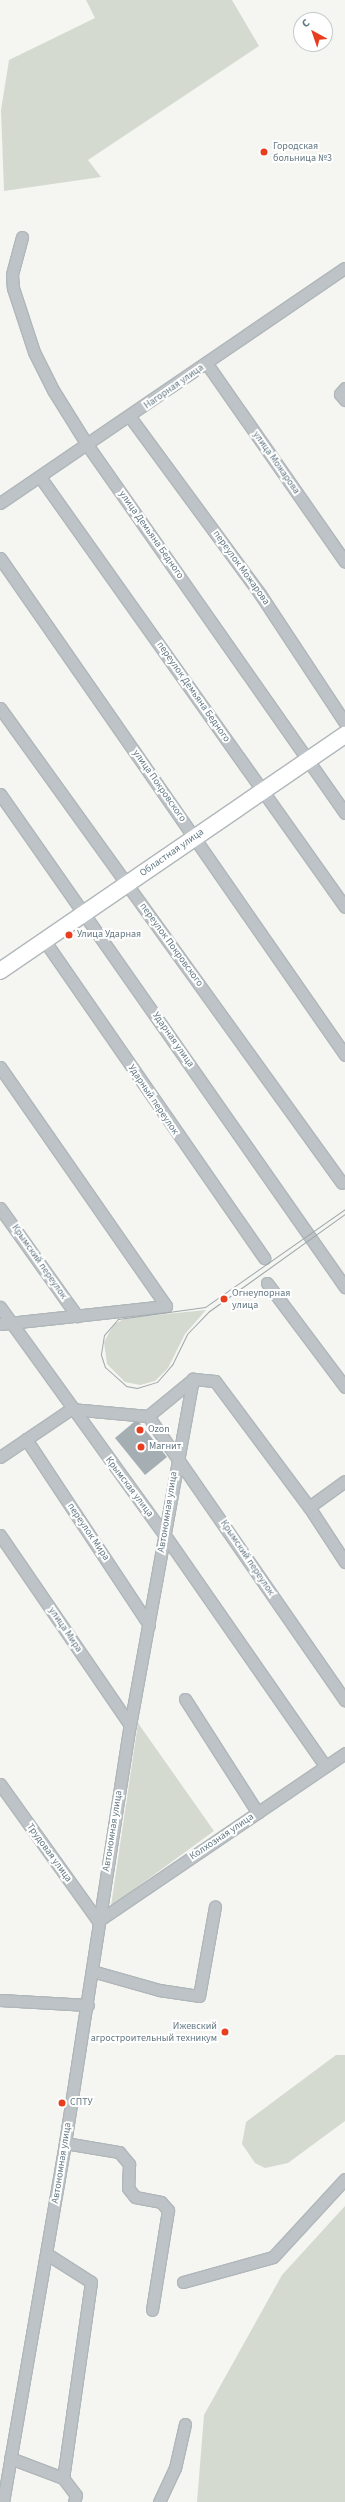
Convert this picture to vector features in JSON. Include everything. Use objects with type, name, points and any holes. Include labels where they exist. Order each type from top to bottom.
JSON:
[{"type":"main road","name":"Областная улица","points":[[0,970],[345,735]]},
{"type":"street","name":"улица Демьяна Бедного","points":[[22,237],[12,275],[22,320],[52,390],[88,446],[310,760],[345,813]]},
{"type":"street","name":"Нагорная улица","points":[[0,503],[88,446],[345,268]]},
{"type":"street","name":"улица Можарова","points":[[207,364],[345,562]]},
{"type":"street","points":[[345,388],[340,394],[345,400]]},
{"type":"street","name":"переулок Можарова","points":[[130,417],[260,594],[345,723]]},
{"type":"street","name":"переулок Демьяна Бедного","points":[[40,477],[345,907]]},
{"type":"street","name":"улица Покровского","points":[[0,558],[345,1055]]},
{"type":"street","name":"переулок Покровского","points":[[0,708],[342,1183]]},
{"type":"street","name":"Ударная улица","points":[[0,794],[85,913],[345,1287]]},
{"type":"street","name":"Ударный переулок","points":[[44,940],[264,1258]]},
{"type":"street","points":[[0,1067],[166,1306],[6,1323]]},
{"type":"street","name":"Крымский переулок","points":[[0,1208],[77,1316]]},
{"type":"street","points":[[267,1284],[345,1387]]},
{"type":"street","name":"Крымская улица","points":[[0,1307],[6,1323],[164,1534],[325,1766]]},
{"type":"street","points":[[0,1457],[71,1409],[148,1416],[193,1379],[215,1381],[309,1507],[345,1562]]},
{"type":"street","name":"Автономная улица","points":[[2,2497],[47,2254],[88,2004],[98,1921],[130,1725],[149,1625],[177,1454],[193,1379]]},
{"type":"street","name":"Крымский переулок","points":[[148,1416],[177,1454],[345,1701]]},
{"type":"street","name":"переулок Мира","points":[[26,1439],[149,1625]]},
{"type":"street","points":[[309,1507],[345,1481]]},
{"type":"street","name":"улица Мира","points":[[0,1535],[130,1725]]},
{"type":"street","points":[[185,1699],[258,1813]]},
{"type":"street","name":"Колхозная улица","points":[[98,1921],[345,1753]]},
{"type":"street","name":"Трудовая улица","points":[[0,1784],[98,1921]]},
{"type":"street","points":[[92,1971],[159,1990],[199,1996],[215,1906]]},
{"type":"street","points":[[0,2000],[88,2004]]},
{"type":"street","points":[[65,2143],[119,2152],[129,2164],[128,2188],[135,2197],[162,2202],[168,2210],[152,2310]]},
{"type":"street","points":[[183,2282],[273,2257],[345,2178]]},
{"type":"street","points":[[47,2254],[91,2282],[63,2478]]},
{"type":"street","points":[[159,2502],[175,2468],[185,2424]]},
{"type":"street","points":[[10,2458],[63,2478],[76,2495],[76,2501]]},
{"type":"shaded area","points":[[86,0],[232,0],[259,46],[88,160],[101,177],[4,191],[1,110],[9,60],[95,18]]},
{"type":"shaded area","points":[[206,1310],[185,1334],[168,1368],[155,1381],[140,1385],[125,1382],[107,1364],[104,1342],[114,1324],[126,1318]]},
{"type":"shaded area","points":[[138,1723],[214,1831],[111,1906]]},
{"type":"shaded area","points":[[336,2055],[345,2055],[345,2121],[288,2163],[265,2168],[255,2163],[242,2144],[246,2122]]},
{"type":"shaded area","points":[[345,2206],[345,2502],[197,2502],[204,2415],[282,2275]]},
{"type":"building","name":"Магнит","points":[[134,1422],[139,1422],[167,1457],[145,1475],[115,1438]]},
{"type":"tram line","points":[[345,1209],[205,1307],[118,1319],[104,1335],[101,1355],[105,1367],[126,1386],[137,1388],[157,1382],[172,1365],[187,1334],[208,1312],[345,1214]]},
{"type":"place","name":"Городская больница №3","points":[[264,152]]},
{"type":"place","name":"Улица Ударная","points":[[69,935]]},
{"type":"place","name":"Огнеупорная улица","points":[[224,1299]]},
{"type":"place","name":"Ozon","points":[[140,1430]]},
{"type":"place","name":"Магнит","points":[[141,1447]]},
{"type":"place","name":"Ижевский агростроительный техникум","points":[[225,2032]]},
{"type":"place","name":"СПТУ","points":[[62,2103]]}]
